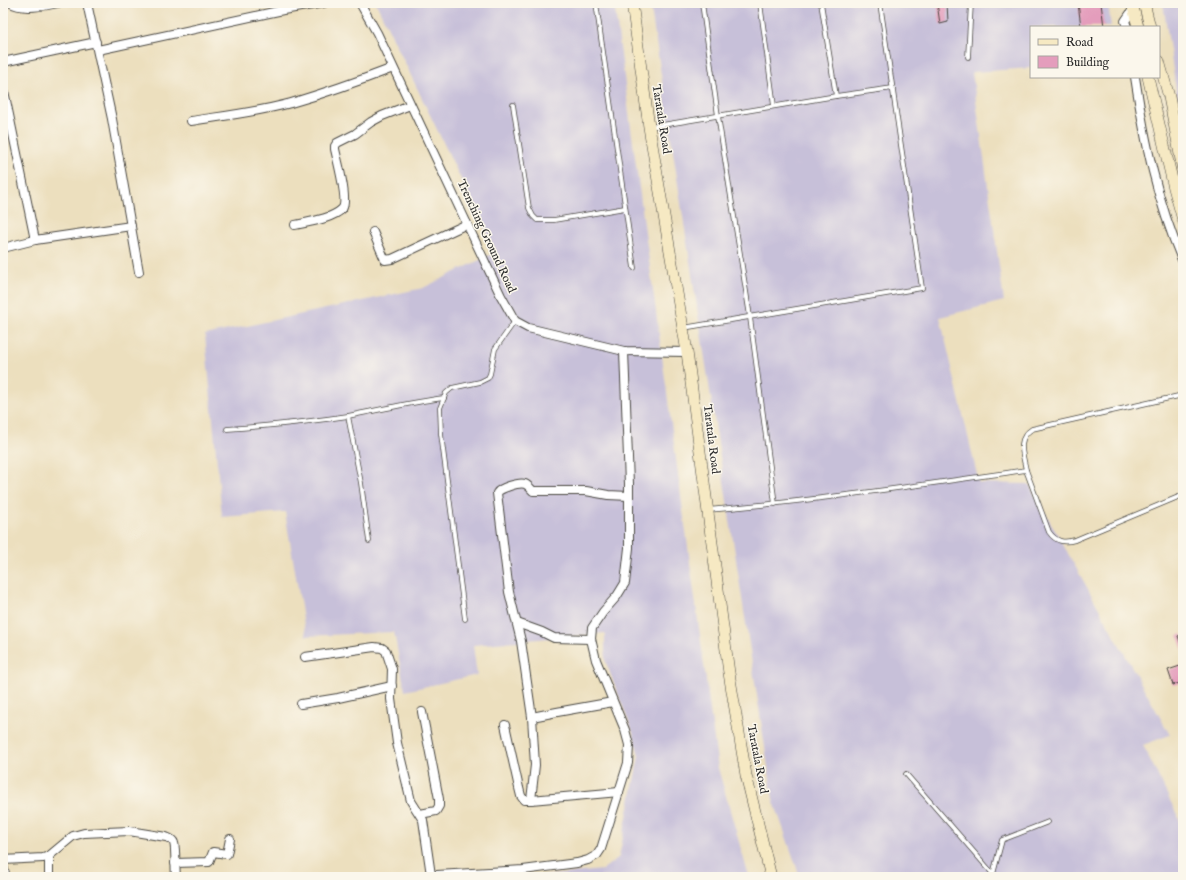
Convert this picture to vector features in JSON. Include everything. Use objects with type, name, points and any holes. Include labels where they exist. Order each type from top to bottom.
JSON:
[{"type":"street","points":[[11,3],[18,6],[30,7],[58,3]]},
{"type":"street","points":[[87,3],[112,119],[139,272]]},
{"type":"street","points":[[3,62],[97,46],[324,3]]},
{"type":"street","name":"Trenching Ground Road","points":[[360,3],[377,33],[467,224],[515,321]]},
{"type":"street","name":"Taratala Road","points":[[632,3],[649,127],[688,352],[729,673],[746,774],[771,877]]},
{"type":"street","points":[[1127,26],[1126,21],[1139,5]]},
{"type":"street","points":[[1138,26],[1139,5]]},
{"type":"street","points":[[1139,5],[1150,26]]},
{"type":"street","points":[[1160,65],[1183,170]]},
{"type":"street","points":[[191,121],[252,112],[290,103],[337,89],[393,68]]},
{"type":"street","points":[[1135,78],[1144,132],[1155,182],[1170,232],[1183,262]]},
{"type":"street","points":[[1148,78],[1183,220]]},
{"type":"street","points":[[3,86],[35,240]]},
{"type":"street","points":[[295,225],[327,217],[341,210],[343,207],[344,198],[335,149],[337,143],[355,134],[382,116],[410,105]]},
{"type":"street","points":[[373,232],[385,260],[392,259],[467,224]]},
{"type":"street","points":[[3,248],[35,240],[131,226]]},
{"type":"street","points":[[515,321],[528,328],[624,351],[688,352]]},
{"type":"street","points":[[419,877],[523,870],[577,863],[588,860],[597,855],[601,849],[628,763],[629,745],[625,730],[596,660],[591,639],[592,628],[617,596],[625,583],[629,548],[629,496],[624,351]]},
{"type":"street","points":[[531,800],[535,766],[532,717],[521,641],[508,592],[497,496],[498,490],[525,484],[533,491],[586,491],[608,496],[629,496]]},
{"type":"street","points":[[517,623],[554,638],[591,639]]},
{"type":"street","points":[[305,656],[374,647],[382,648],[386,651],[392,668],[391,699],[396,736],[407,790],[411,801],[423,820],[435,876]]},
{"type":"street","points":[[301,704],[338,698],[392,686]]},
{"type":"street","points":[[532,717],[613,702]]},
{"type":"street","points":[[420,814],[436,811],[439,806],[439,799],[422,712]]},
{"type":"street","points":[[505,725],[521,796],[524,800],[619,792]]},
{"type":"street","points":[[3,860],[43,858],[49,856],[73,836],[84,833],[129,831],[171,839],[174,842],[176,877]]},
{"type":"street","points":[[175,863],[209,862],[213,852],[227,854],[230,840]]},
{"type":"street","points":[[49,856],[49,877]]},
{"type":"street","points":[[3,866],[6,877]]},
{"type":"lane","points":[[596,3],[634,268]]},
{"type":"lane","points":[[702,3],[718,116],[750,318],[775,504]]},
{"type":"lane","points":[[760,3],[774,106]]},
{"type":"lane","points":[[821,3],[836,96]]},
{"type":"lane","points":[[683,328],[922,288],[880,3]]},
{"type":"lane","points":[[968,57],[972,3]]},
{"type":"lane","points":[[649,127],[893,88]]},
{"type":"lane","points":[[513,105],[529,208],[537,220],[554,220],[625,208]]},
{"type":"lane","points":[[465,619],[441,434],[440,408],[446,393],[452,388],[480,382],[488,378],[495,349],[515,321]]},
{"type":"lane","points":[[1183,395],[1032,429],[1025,433],[1021,443],[1026,470],[1049,532],[1053,537],[1064,542],[1075,540],[1183,495]]},
{"type":"lane","points":[[227,429],[276,425],[348,416],[413,402],[444,398]]},
{"type":"lane","points":[[348,416],[361,483],[369,541]]},
{"type":"lane","points":[[708,510],[832,498],[1026,470]]},
{"type":"lane","points":[[906,774],[993,876]]},
{"type":"lane","points":[[993,876],[1002,840],[1048,822]]},
{"type":"shaded area","points":[[376,3],[614,3],[718,768],[749,877],[533,877],[602,870],[619,857],[639,756],[633,733],[605,660],[605,633],[473,645],[477,675],[405,691],[394,632],[306,636],[285,512],[222,517],[205,335],[423,288],[496,252]]},
{"type":"shaded area","points":[[650,3],[1108,3],[1111,26],[1030,26],[1030,68],[972,72],[1004,301],[940,317],[979,483],[1029,484],[1170,735],[1143,745],[1183,827],[1183,877],[800,877],[773,799]]},
{"type":"shaded area","points":[[1163,3],[1183,3],[1183,136]]},
{"type":"building","points":[[937,3],[947,3],[948,22],[940,24]]},
{"type":"building","points":[[1078,3],[1101,3],[1104,26],[1081,26]]},
{"type":"building","points":[[1183,634],[1183,650],[1178,636]]},
{"type":"building","points":[[1183,665],[1183,682],[1173,685],[1168,670]]}]
